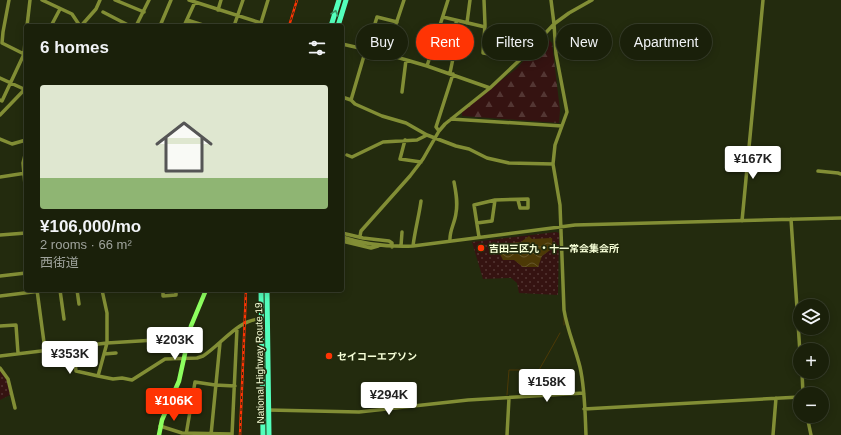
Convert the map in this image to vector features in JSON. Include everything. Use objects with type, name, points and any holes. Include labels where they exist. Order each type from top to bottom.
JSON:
[{"type":"highway","points":[[332,24],[339,0]]},
{"type":"highway","points":[[339,24],[346,0]]},
{"type":"highway","name":"National Highway Route 19","points":[[261,292],[266,410],[269,435]]},
{"type":"highway","name":"National Highway Route 19","points":[[263,435],[266,410],[267,292]]},
{"type":"main road","points":[[159,435],[162,420],[177,386],[188,338],[205,292]]},
{"type":"street","points":[[7,108],[1,101],[24,54],[2,43],[9,0]]},
{"type":"street","points":[[26,24],[30,0]]},
{"type":"street","points":[[42,0],[50,1],[72,14],[79,24]]},
{"type":"street","points":[[82,24],[96,9],[100,0]]},
{"type":"street","points":[[116,0],[144,12]]},
{"type":"street","points":[[137,24],[149,0]]},
{"type":"street","points":[[161,24],[171,0]]},
{"type":"street","points":[[189,0],[258,24]]},
{"type":"street","points":[[218,10],[221,0]]},
{"type":"street","points":[[235,24],[243,0]]},
{"type":"street","points":[[261,24],[268,0]]},
{"type":"street","points":[[375,24],[377,18],[397,22],[404,0]]},
{"type":"street","points":[[427,66],[448,0]]},
{"type":"street","points":[[467,23],[470,0]]},
{"type":"street","points":[[484,0],[485,24]]},
{"type":"street","points":[[551,0],[556,54],[567,112],[555,145],[553,164],[559,194],[564,310],[579,365],[584,393],[586,435]]},
{"type":"street","points":[[548,30],[569,13],[592,0]]},
{"type":"street","points":[[742,221],[763,0]]},
{"type":"street","points":[[185,24],[195,2]]},
{"type":"street","points":[[53,24],[60,8]]},
{"type":"street","points":[[103,12],[126,24]]},
{"type":"street","points":[[443,17],[482,26]]},
{"type":"street","points":[[187,20],[200,24]]},
{"type":"street","points":[[439,130],[436,127],[452,73],[456,39],[456,21]]},
{"type":"street","points":[[344,44],[356,47]]},
{"type":"street","points":[[351,100],[364,60]]},
{"type":"street","points":[[402,92],[406,60],[452,73],[490,88]]},
{"type":"street","points":[[360,236],[361,231],[421,162],[436,138],[439,130],[451,118],[490,88],[520,60]]},
{"type":"street","points":[[0,78],[24,88]]},
{"type":"street","points":[[0,115],[24,91]]},
{"type":"street","points":[[344,98],[351,100],[355,104],[382,116],[406,123],[427,135],[456,146],[469,149],[487,158],[510,162],[553,164]]},
{"type":"street","points":[[451,118],[562,126]]},
{"type":"street","points":[[346,155],[352,157],[383,142],[417,140],[427,135]]},
{"type":"street","points":[[0,139],[12,144],[24,141]]},
{"type":"street","points":[[405,140],[400,159],[421,162]]},
{"type":"street","points":[[818,171],[841,174]]},
{"type":"street","points":[[0,177],[24,173]]},
{"type":"street","points":[[450,241],[450,234],[456,215],[457,199],[454,182]]},
{"type":"street","points":[[480,237],[474,205],[495,200],[518,200]]},
{"type":"street","points":[[477,223],[492,221],[495,200]]},
{"type":"street","points":[[413,246],[421,201]]},
{"type":"street","points":[[344,238],[362,243],[392,247],[413,246],[576,225],[841,218]]},
{"type":"street","points":[[792,219],[799,343]]},
{"type":"street","points":[[344,232],[371,239],[389,241],[392,243],[392,247]]},
{"type":"street","points":[[401,246],[402,232]]},
{"type":"street","points":[[0,235],[24,233]]},
{"type":"street","points":[[344,241],[371,248],[379,246]]},
{"type":"street","points":[[0,276],[24,273]]},
{"type":"street","points":[[0,296],[30,292]]},
{"type":"street","points":[[37,292],[45,350]]},
{"type":"street","points":[[60,292],[64,319]]},
{"type":"street","points":[[77,292],[79,304]]},
{"type":"street","points":[[98,376],[107,343],[107,312],[102,292]]},
{"type":"street","points":[[163,292],[164,296],[176,295],[176,292]]},
{"type":"street","points":[[73,347],[76,371],[114,379],[122,378],[130,380],[165,359],[197,358],[203,356],[237,328],[245,323],[261,319]]},
{"type":"street","points":[[0,326],[16,325],[18,353]]},
{"type":"street","points":[[160,426],[186,434],[232,435],[237,328]]},
{"type":"street","points":[[0,356],[107,343],[188,338]]},
{"type":"street","points":[[211,434],[220,343]]},
{"type":"street","points":[[104,354],[116,353]]},
{"type":"street","points":[[0,368],[8,379],[15,408]]},
{"type":"street","points":[[186,434],[195,382],[235,386]]},
{"type":"street","points":[[266,410],[359,412],[444,402],[584,393]]},
{"type":"street","points":[[584,409],[793,397]]},
{"type":"street","points":[[507,435],[509,398]]},
{"type":"street","points":[[772,435],[776,398]]},
{"type":"street","points":[[808,423],[811,435]]},
{"type":"green space","points":[[548,39],[552,43],[560,110],[559,123],[462,116],[462,110],[516,69],[524,60],[548,60]]},
{"type":"green space","points":[[556,232],[559,233],[558,295],[519,293],[517,283],[511,278],[483,279],[472,242]]},
{"type":"green space","points":[[0,369],[7,375],[12,394],[0,400]]},
{"type":"water","points":[[529,236],[532,239],[552,238],[553,248],[542,256],[538,267],[523,267],[514,260],[503,260],[497,248],[499,244],[521,242]]},
{"type":"waterway","points":[[564,318],[564,325]]},
{"type":"waterway","points":[[507,395],[509,370],[539,370],[560,333]]},
{"type":"railway","points":[[290,24],[297,0]]},
{"type":"railway","points":[[240,435],[246,292]]},
{"type":"place","name":"吉田三区九・十一常会集会所","points":[[481,248]]},
{"type":"place","name":"セイコーエプソン","points":[[329,356]]}]
